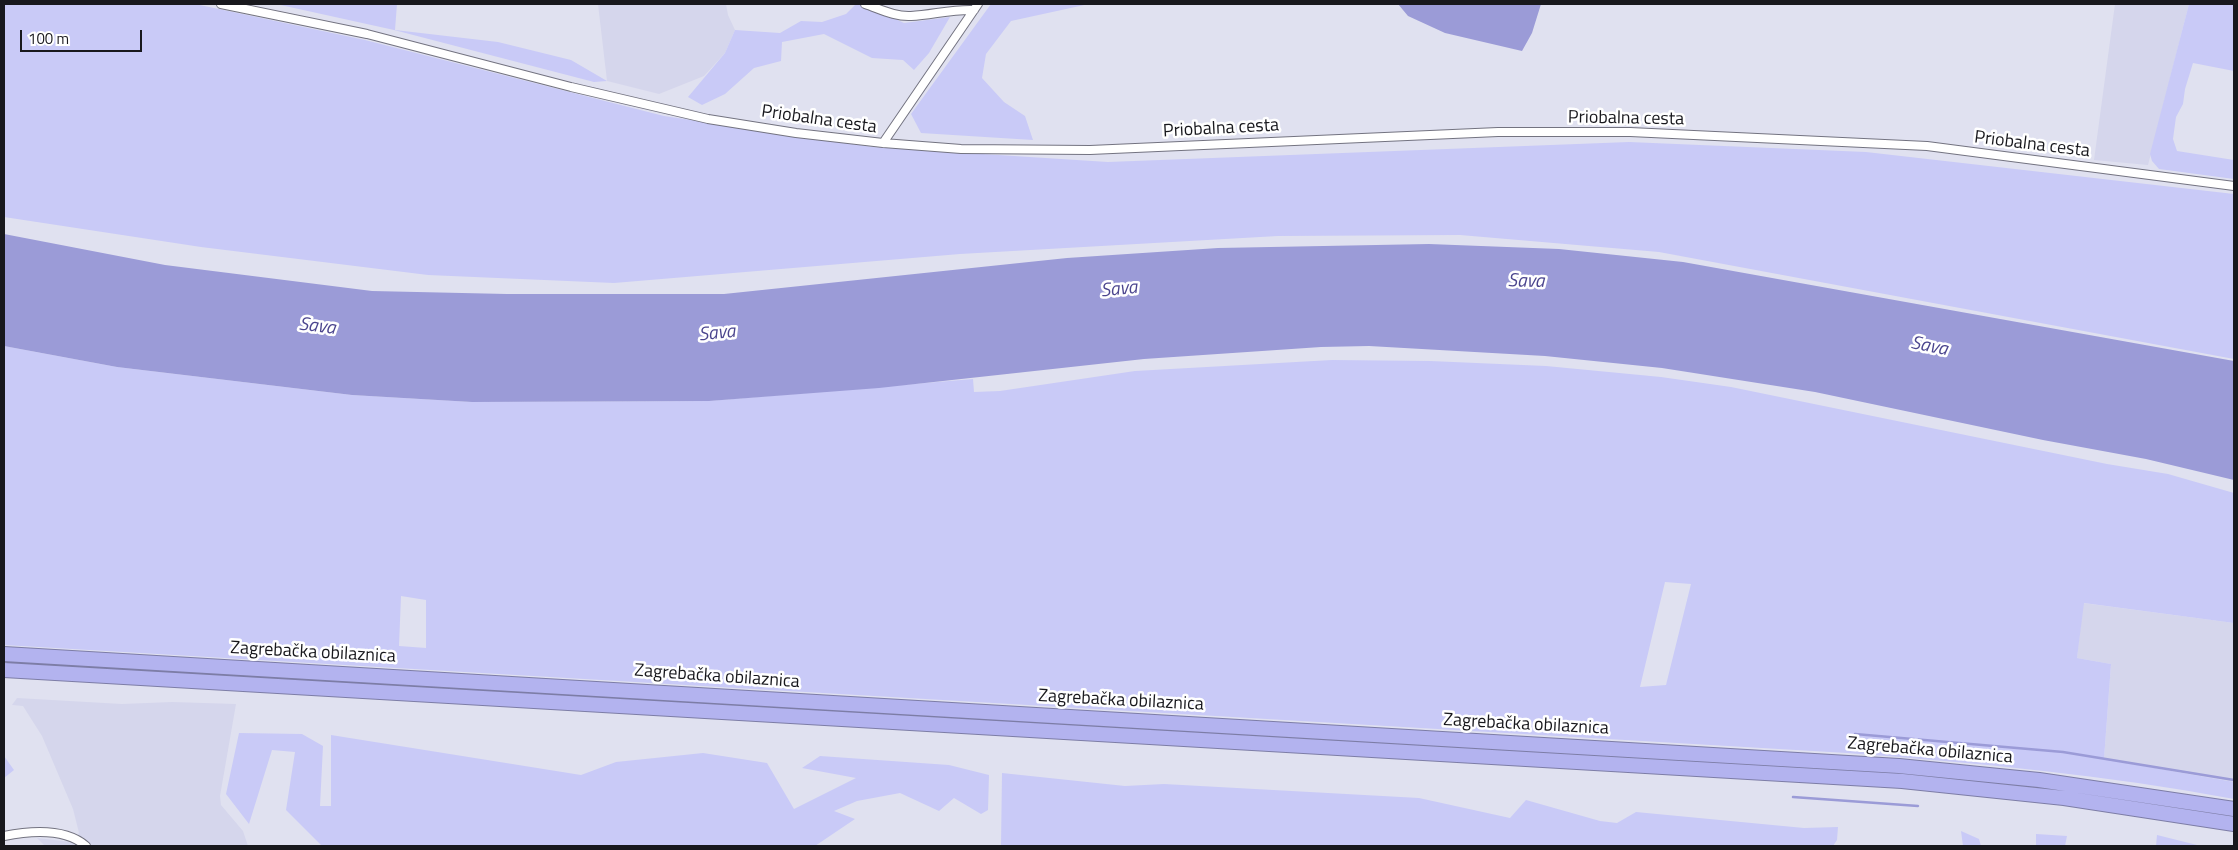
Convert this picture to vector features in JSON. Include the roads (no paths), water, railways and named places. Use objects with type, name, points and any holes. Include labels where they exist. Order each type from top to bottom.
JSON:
[{"type":"highway","name":"Zagrebačka obilaznica","points":[[4,654],[1899,766],[2059,783],[2234,808]]},
{"type":"highway","name":"Zagrebačka obilaznica","points":[[4,670],[1902,782],[2082,801],[2234,824]]},
{"type":"street","name":"Priobalna cesta","points":[[221,4],[367,34],[571,87],[708,119],[883,144],[961,149],[1090,150],[1498,132],[1630,132],[1928,146],[2234,186]]},
{"type":"street","points":[[865,4],[898,15],[911,16],[976,7]]},
{"type":"street","points":[[883,144],[976,7]]},
{"type":"street","points":[[4,836],[60,834],[71,836],[86,846]]},
{"type":"water","points":[[1398,4],[1541,4],[1532,33],[1522,51],[1445,33],[1408,16]]},
{"type":"water","name":"Sava","points":[[4,234],[165,265],[372,291],[507,294],[724,294],[1067,258],[1218,248],[1429,244],[1559,249],[1683,262],[2234,361],[2234,480],[2146,459],[2043,440],[1815,392],[1662,368],[1545,356],[1369,346],[1321,347],[1144,359],[879,388],[709,401],[472,402],[352,395],[117,367],[4,346]]},
{"type":"waterway","points":[[1855,734],[2063,752],[2234,780]]},
{"type":"waterway","points":[[1793,797],[1918,806]]}]
